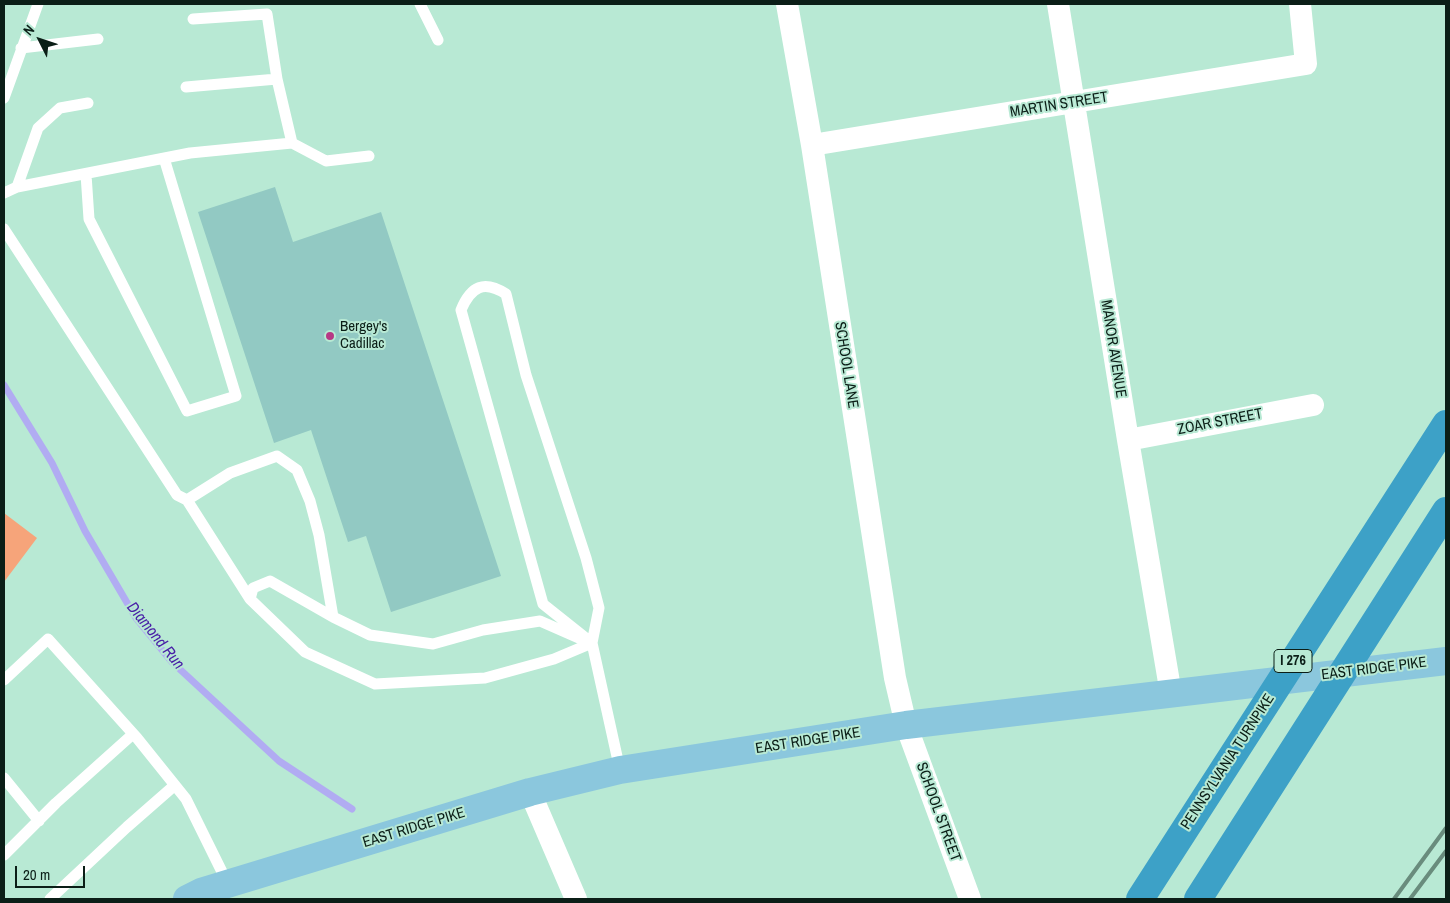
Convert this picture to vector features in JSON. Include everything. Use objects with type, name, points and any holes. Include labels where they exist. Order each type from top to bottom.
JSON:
[{"type":"highway","name":"PENNSYLVANIA TURNPIKE","points":[[1140,899],[1446,424]]},
{"type":"highway","points":[[1198,899],[1446,511]]},
{"type":"main road","name":"EAST RIDGE PIKE","points":[[187,899],[200,892],[530,792],[620,770],[906,725],[1446,661]]},
{"type":"street","name":"SCHOOL LANE","points":[[787,4],[812,145],[894,668],[906,725]]},
{"type":"street","name":"MANOR AVENUE","points":[[1058,4],[1171,694]]},
{"type":"street","name":"MARTIN STREET","points":[[812,145],[1306,64],[1300,4]]},
{"type":"street","name":"ZOAR STREET","points":[[1128,440],[1313,405]]},
{"type":"street","name":"SCHOOL STREET","points":[[906,725],[970,899]]},
{"type":"street","points":[[530,792],[576,899]]},
{"type":"lane","points":[[4,98],[38,4]]},
{"type":"lane","points":[[420,4],[438,40]]},
{"type":"lane","points":[[193,19],[267,14],[277,79],[292,143]]},
{"type":"lane","points":[[22,48],[98,39]]},
{"type":"lane","points":[[186,87],[277,79]]},
{"type":"lane","points":[[17,187],[38,128],[60,108],[88,103]]},
{"type":"lane","points":[[4,193],[17,187],[190,153],[292,143],[326,161],[369,156]]},
{"type":"lane","points":[[86,174],[89,219],[187,411],[236,396],[164,158]]},
{"type":"lane","points":[[4,229],[177,495],[187,500],[250,599],[305,652],[375,684],[486,678],[554,659],[592,643]]},
{"type":"lane","points":[[592,643],[543,604],[461,310],[465,300],[473,290],[482,287],[495,287],[506,294],[526,375],[586,558],[599,608],[592,643],[620,770]]},
{"type":"lane","points":[[187,500],[230,474],[277,456],[297,470],[310,501],[333,617]]},
{"type":"lane","points":[[250,599],[253,588],[270,580],[333,617],[370,635],[433,644],[483,630],[540,621],[592,643]]},
{"type":"lane","points":[[4,680],[48,639],[176,785],[186,799],[228,884]]},
{"type":"lane","points":[[4,855],[38,821],[133,734]]},
{"type":"lane","points":[[4,778],[38,821]]},
{"type":"lane","points":[[50,899],[127,827],[176,785]]},
{"type":"shaded area","points":[[4,513],[37,538],[4,582]]},
{"type":"building","name":"Bergey's Cadillac","points":[[275,187],[293,242],[381,212],[501,576],[391,612],[366,536],[348,542],[311,430],[274,443],[198,212]]},
{"type":"waterway","name":"Diamond Run","points":[[4,385],[52,463],[85,531],[136,618],[172,662],[279,761],[352,809]]},
{"type":"railway","points":[[1394,899],[1446,828]]},
{"type":"railway","points":[[1410,899],[1446,851]]},
{"type":"place","name":"Bergey's Cadillac","points":[[330,336]]}]
